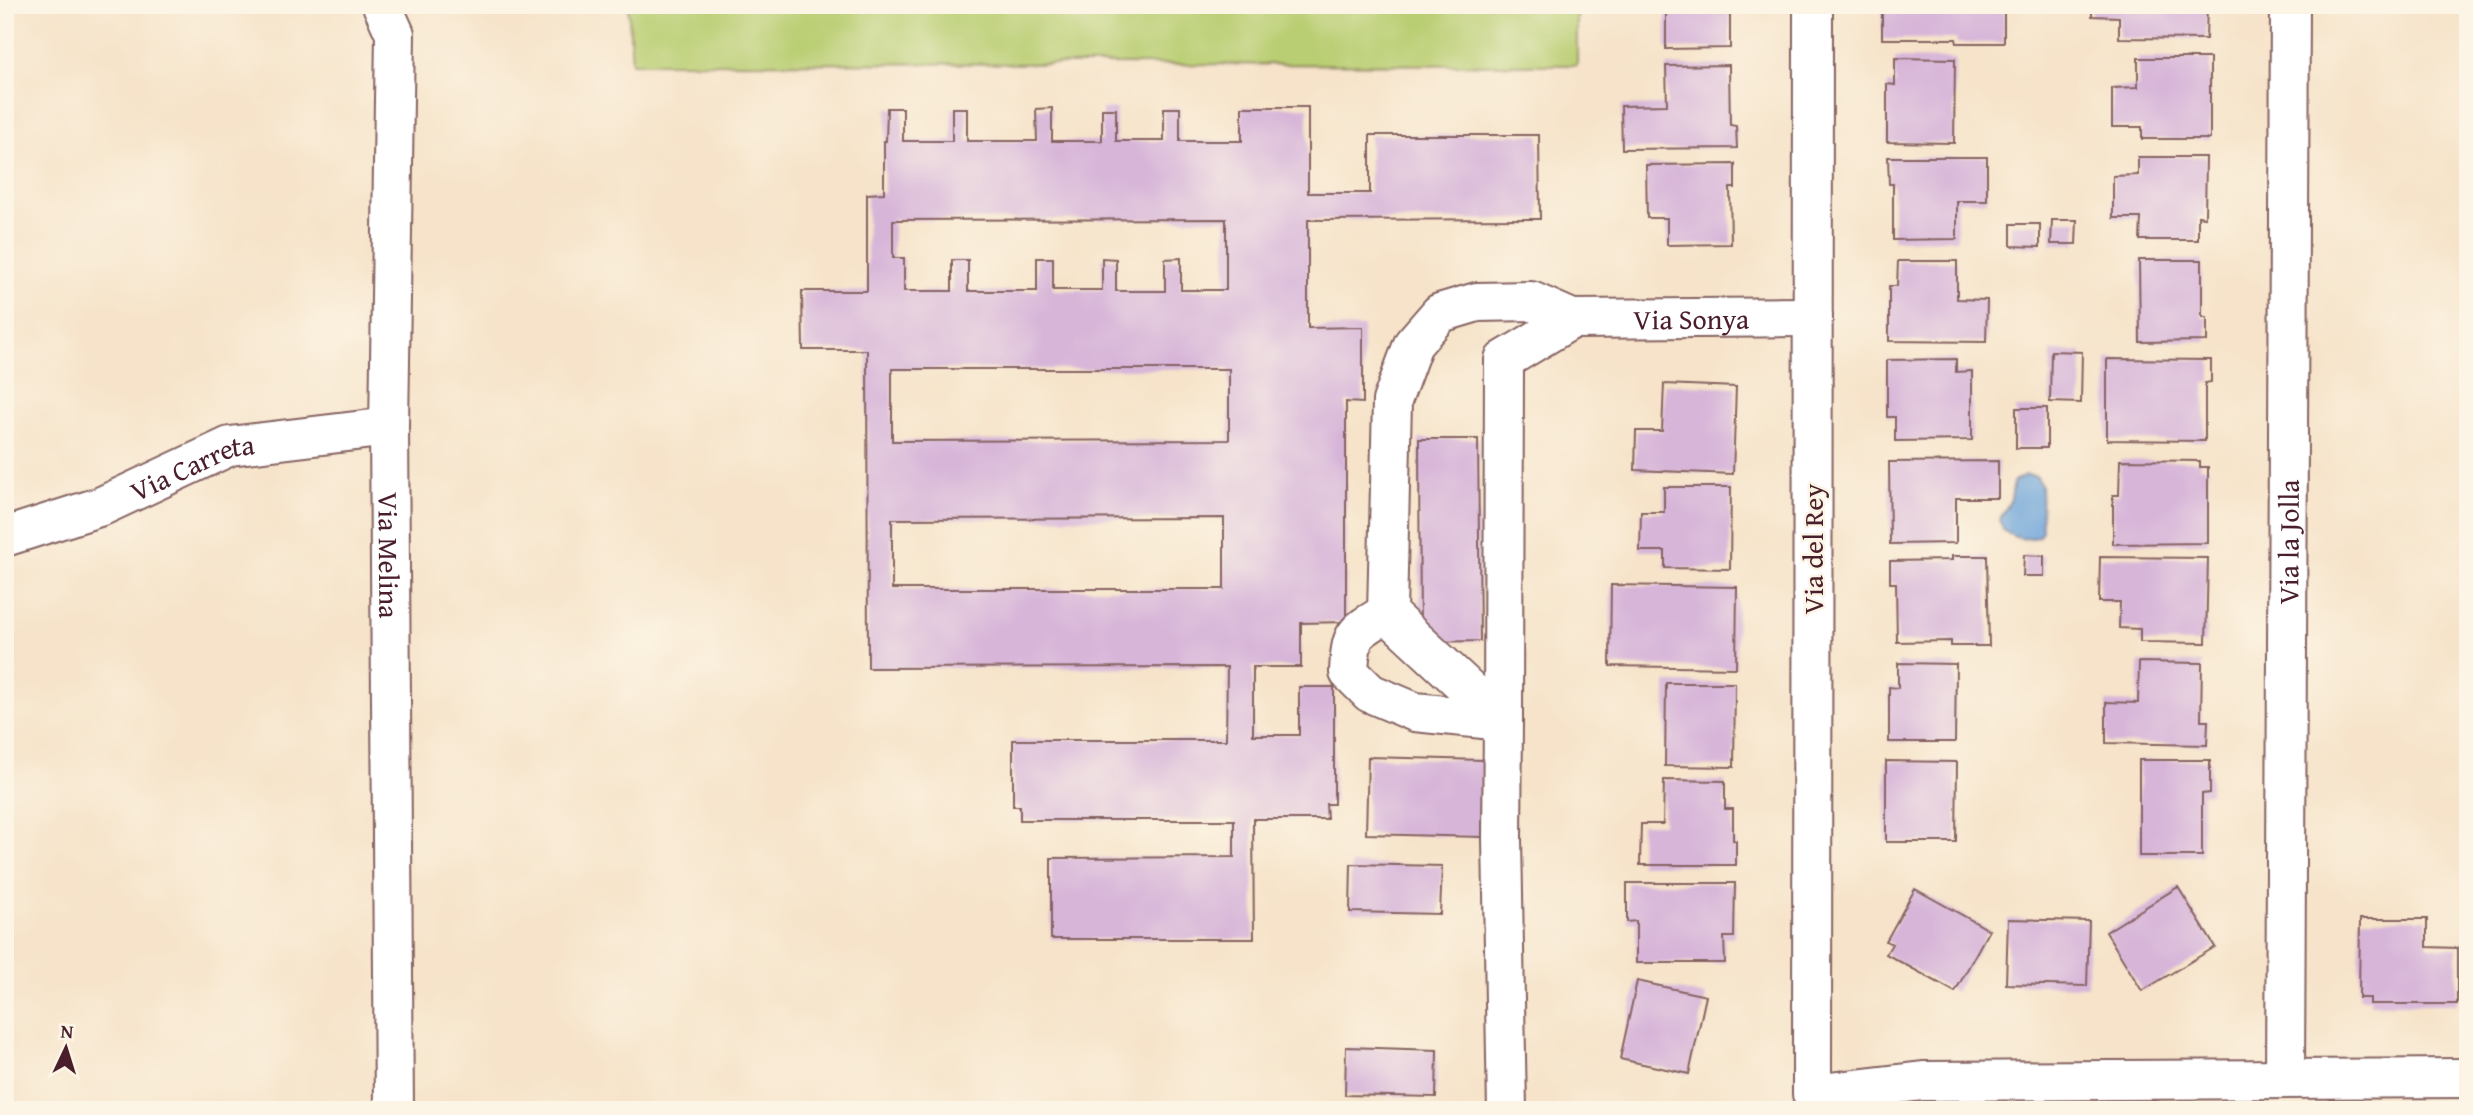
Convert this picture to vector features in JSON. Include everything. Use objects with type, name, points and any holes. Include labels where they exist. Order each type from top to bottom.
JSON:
[{"type":"street","name":"Via Melina","points":[[382,5],[395,34],[390,427],[394,1110]]},
{"type":"street","name":"Via del Rey","points":[[1813,5],[1812,1094],[1923,1081],[2285,1079]]},
{"type":"street","name":"Via la Jolla","points":[[2285,1079],[2290,5]]},
{"type":"street","points":[[1503,721],[1387,613],[1392,401],[1413,344],[1440,313],[1476,302],[1531,301],[1572,319]]},
{"type":"street","name":"Via Sonya","points":[[1572,319],[1813,317]]},
{"type":"street","points":[[1507,1110],[1502,839],[1504,360],[1572,319]]},
{"type":"street","name":"Via Carreta","points":[[5,537],[102,506],[230,446],[390,427]]},
{"type":"street","points":[[1387,613],[1357,631],[1350,649],[1349,672],[1370,693],[1415,712],[1503,721]]},
{"type":"street","points":[[2285,1079],[2468,1078]]},
{"type":"green space","points":[[628,5],[1577,5],[1577,65],[632,63]]},
{"type":"water","points":[[2025,475],[2037,477],[2041,485],[2042,531],[2038,537],[2015,537],[2003,530],[2000,519],[2011,499],[2014,481]]},
{"type":"building","points":[[1666,5],[1730,5],[1730,48],[1666,49]]},
{"type":"building","points":[[1882,5],[2004,5],[2004,43],[1957,43],[1956,39],[1882,39]]},
{"type":"building","points":[[2092,5],[2207,5],[2206,39],[2119,38],[2119,17],[2092,16]]},
{"type":"building","points":[[1895,58],[1955,59],[1954,143],[1887,142],[1887,84],[1895,85]]},
{"type":"building","points":[[2138,58],[2210,58],[2210,139],[2142,139],[2142,127],[2112,127],[2112,88],[2138,87]]},
{"type":"building","points":[[1729,65],[1730,125],[1736,126],[1737,148],[1622,149],[1621,106],[1667,105],[1666,66]]},
{"type":"building","points":[[1242,107],[1308,107],[1308,193],[1370,193],[1370,135],[1539,135],[1540,219],[1308,220],[1308,328],[1363,327],[1363,403],[1346,402],[1346,622],[1301,623],[1301,667],[1253,667],[1253,735],[1299,735],[1299,687],[1334,687],[1334,804],[1326,804],[1327,819],[1253,819],[1254,939],[1051,939],[1051,858],[1234,857],[1234,820],[1020,820],[1020,806],[1013,806],[1013,740],[1226,740],[1227,667],[868,668],[867,350],[803,350],[802,291],[867,291],[867,194],[884,193],[887,108],[903,108],[903,141],[952,141],[952,108],[967,108],[967,141],[1037,141],[1036,109],[1052,108],[1052,141],[1102,141],[1102,109],[1116,109],[1116,141],[1164,141],[1164,108],[1180,108],[1180,141],[1242,141]],"holes":[[[1226,219],[1226,290],[1181,290],[1181,258],[1165,259],[1165,291],[1116,291],[1116,259],[1102,258],[1102,290],[1053,290],[1053,258],[1037,258],[1037,291],[968,291],[968,260],[952,260],[952,291],[904,291],[904,258],[893,258],[893,220]],[[892,369],[1229,369],[1229,440],[892,441]],[[1224,518],[1224,589],[892,589],[892,519]]]},
{"type":"building","points":[[1888,157],[1987,157],[1987,201],[1957,201],[1957,239],[1893,240],[1893,184],[1889,184]]},
{"type":"building","points":[[2138,157],[2206,157],[2205,217],[2198,216],[2198,240],[2140,240],[2141,218],[2113,218],[2113,176],[2138,175]]},
{"type":"building","points":[[1735,164],[1735,188],[1730,188],[1731,244],[1667,245],[1667,218],[1647,218],[1646,165]]},
{"type":"building","points":[[2052,220],[2077,220],[2076,244],[2051,244]]},
{"type":"building","points":[[2011,224],[2040,224],[2040,247],[2011,246]]},
{"type":"building","points":[[2139,260],[2202,260],[2202,317],[2207,317],[2207,341],[2140,342]]},
{"type":"building","points":[[1898,261],[1957,261],[1957,299],[1987,300],[1986,342],[1889,341],[1889,286],[1897,286]]},
{"type":"building","points":[[2051,351],[2082,352],[2081,403],[2050,402]]},
{"type":"building","points":[[1956,359],[1956,372],[1972,371],[1972,440],[1895,441],[1895,417],[1887,417],[1887,360]]},
{"type":"building","points":[[2107,359],[2211,360],[2211,382],[2205,383],[2205,441],[2107,440]]},
{"type":"building","points":[[1664,384],[1736,387],[1733,474],[1635,470],[1636,431],[1662,431]]},
{"type":"building","points":[[2016,408],[2047,408],[2047,448],[2016,448]]},
{"type":"building","points":[[1419,439],[1478,439],[1480,641],[1420,642]]},
{"type":"building","points":[[2120,460],[2200,461],[2200,467],[2208,467],[2208,543],[2113,544],[2113,495],[2119,495]]},
{"type":"building","points":[[1998,461],[1998,498],[1956,498],[1956,543],[1890,544],[1889,462]]},
{"type":"building","points":[[1664,487],[1731,487],[1730,569],[1665,568],[1665,551],[1640,551],[1641,512],[1664,512]]},
{"type":"building","points":[[2024,555],[2044,556],[2044,576],[2023,576]]},
{"type":"building","points":[[1952,556],[1987,556],[1989,646],[1951,646],[1951,641],[1897,642],[1896,583],[1890,583],[1890,561],[1952,560]]},
{"type":"building","points":[[2100,557],[2208,558],[2206,643],[2140,642],[2140,629],[2119,628],[2120,602],[2099,602]]},
{"type":"building","points":[[1611,585],[1737,587],[1736,668],[1610,666]]},
{"type":"building","points":[[2139,662],[2202,663],[2201,721],[2208,721],[2207,745],[2106,743],[2106,702],[2138,703]]},
{"type":"building","points":[[1898,663],[1956,664],[1955,742],[1889,742],[1889,687],[1898,688]]},
{"type":"building","points":[[1666,683],[1735,683],[1734,767],[1665,766]]},
{"type":"building","points":[[1368,757],[1484,760],[1482,837],[1366,834]]},
{"type":"building","points":[[2139,760],[2210,760],[2210,793],[2202,794],[2202,856],[2139,856]]},
{"type":"building","points":[[1886,761],[1957,762],[1956,842],[1886,842]]},
{"type":"building","points":[[1664,780],[1725,781],[1725,809],[1733,809],[1736,865],[1640,865],[1641,824],[1663,824]]},
{"type":"building","points":[[1351,864],[1442,866],[1440,914],[1350,912]]},
{"type":"building","points":[[1627,883],[1735,883],[1734,937],[1724,937],[1725,963],[1636,963],[1636,921],[1627,922]]},
{"type":"building","points":[[2178,887],[2215,947],[2142,991],[2106,932]]},
{"type":"building","points":[[1915,889],[1989,930],[1955,992],[1886,954],[1892,944],[1886,941]]},
{"type":"building","points":[[2008,919],[2089,921],[2087,986],[2006,984]]},
{"type":"building","points":[[2360,919],[2427,919],[2427,947],[2457,948],[2457,1004],[2370,1004],[2370,998],[2359,998]]},
{"type":"building","points":[[1637,981],[1706,996],[1689,1074],[1620,1059]]},
{"type":"building","points":[[1346,1047],[1437,1050],[1436,1097],[1345,1095]]}]
